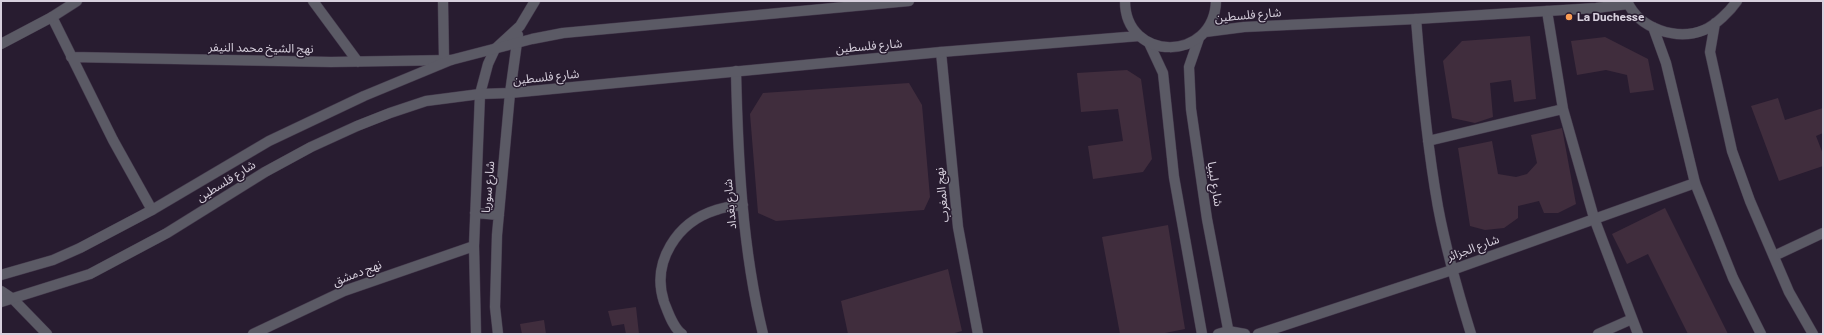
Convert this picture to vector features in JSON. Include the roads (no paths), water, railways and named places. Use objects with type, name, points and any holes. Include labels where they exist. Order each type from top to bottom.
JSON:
[{"type":"street","points":[[1,44],[52,17],[77,1]]},
{"type":"street","points":[[313,1],[358,62]]},
{"type":"street","points":[[443,1],[448,60]]},
{"type":"street","points":[[495,49],[520,26],[535,1]]},
{"type":"street","name":"شارع فلسطين","points":[[1,275],[53,260],[80,248],[152,210],[269,141],[364,96],[448,60],[563,33],[909,1]]},
{"type":"street","points":[[1126,1],[1126,10],[1130,24],[1139,36],[1150,43],[1163,73],[1174,177],[1202,334]]},
{"type":"street","name":"شارع ليبيا","points":[[1216,1],[1216,9],[1212,21],[1202,35],[1189,67],[1191,109],[1208,219],[1229,332]]},
{"type":"street","points":[[1627,2],[1639,17],[1654,27],[1670,33],[1688,34],[1705,30],[1739,2]]},
{"type":"street","name":"شارع فلسطين","points":[[1150,43],[1162,47],[1175,48],[1188,45],[1202,35],[1244,27],[1416,19],[1596,8],[1627,2]]},
{"type":"street","points":[[1547,11],[1563,109],[1594,218],[1638,334]]},
{"type":"street","points":[[52,17],[113,140],[152,210]]},
{"type":"street","points":[[1416,19],[1428,141],[1438,207],[1452,270],[1471,334]]},
{"type":"street","points":[[1715,23],[1710,52],[1732,151],[1750,200],[1789,292],[1814,334]]},
{"type":"street","name":"شارع سوريا","points":[[498,334],[495,307],[499,215],[510,93],[516,44],[520,26]]},
{"type":"street","points":[[1654,27],[1666,63],[1695,183],[1733,278],[1761,334]]},
{"type":"street","name":"شارع فلسطين","points":[[1,302],[90,274],[167,233],[264,172],[311,147],[357,126],[426,101],[480,94],[510,93],[941,52],[1139,36]]},
{"type":"street","name":"شارع سوريا","points":[[476,334],[474,246],[480,94],[488,64],[495,49]]},
{"type":"street","name":"نهج المغرب","points":[[941,52],[958,227],[978,334]]},
{"type":"street","name":"نهج الشيخ محمد النيفر","points":[[71,57],[358,62],[448,60]]},
{"type":"street","name":"شارع بغداد","points":[[736,71],[738,138],[743,204],[751,278],[763,334]]},
{"type":"street","points":[[1428,141],[1563,109]]},
{"type":"street","name":"شارع الجزائر","points":[[1258,334],[1452,270],[1695,183]]},
{"type":"street","points":[[680,333],[668,315],[662,295],[661,274],[666,253],[674,239],[691,223],[715,210],[743,204]]},
{"type":"street","points":[[475,213],[499,215]]},
{"type":"street","points":[[1774,256],[1823,233]]},
{"type":"street","name":"نهج دمشق","points":[[253,334],[344,291],[474,246]]},
{"type":"street","points":[[1,291],[13,299],[47,334]]},
{"type":"street","points":[[1598,334],[1632,319]]},
{"type":"street","points":[[1218,334],[1229,332],[1245,334]]},
{"type":"place","name":"La Duchesse","points":[[1569,17]]}]
